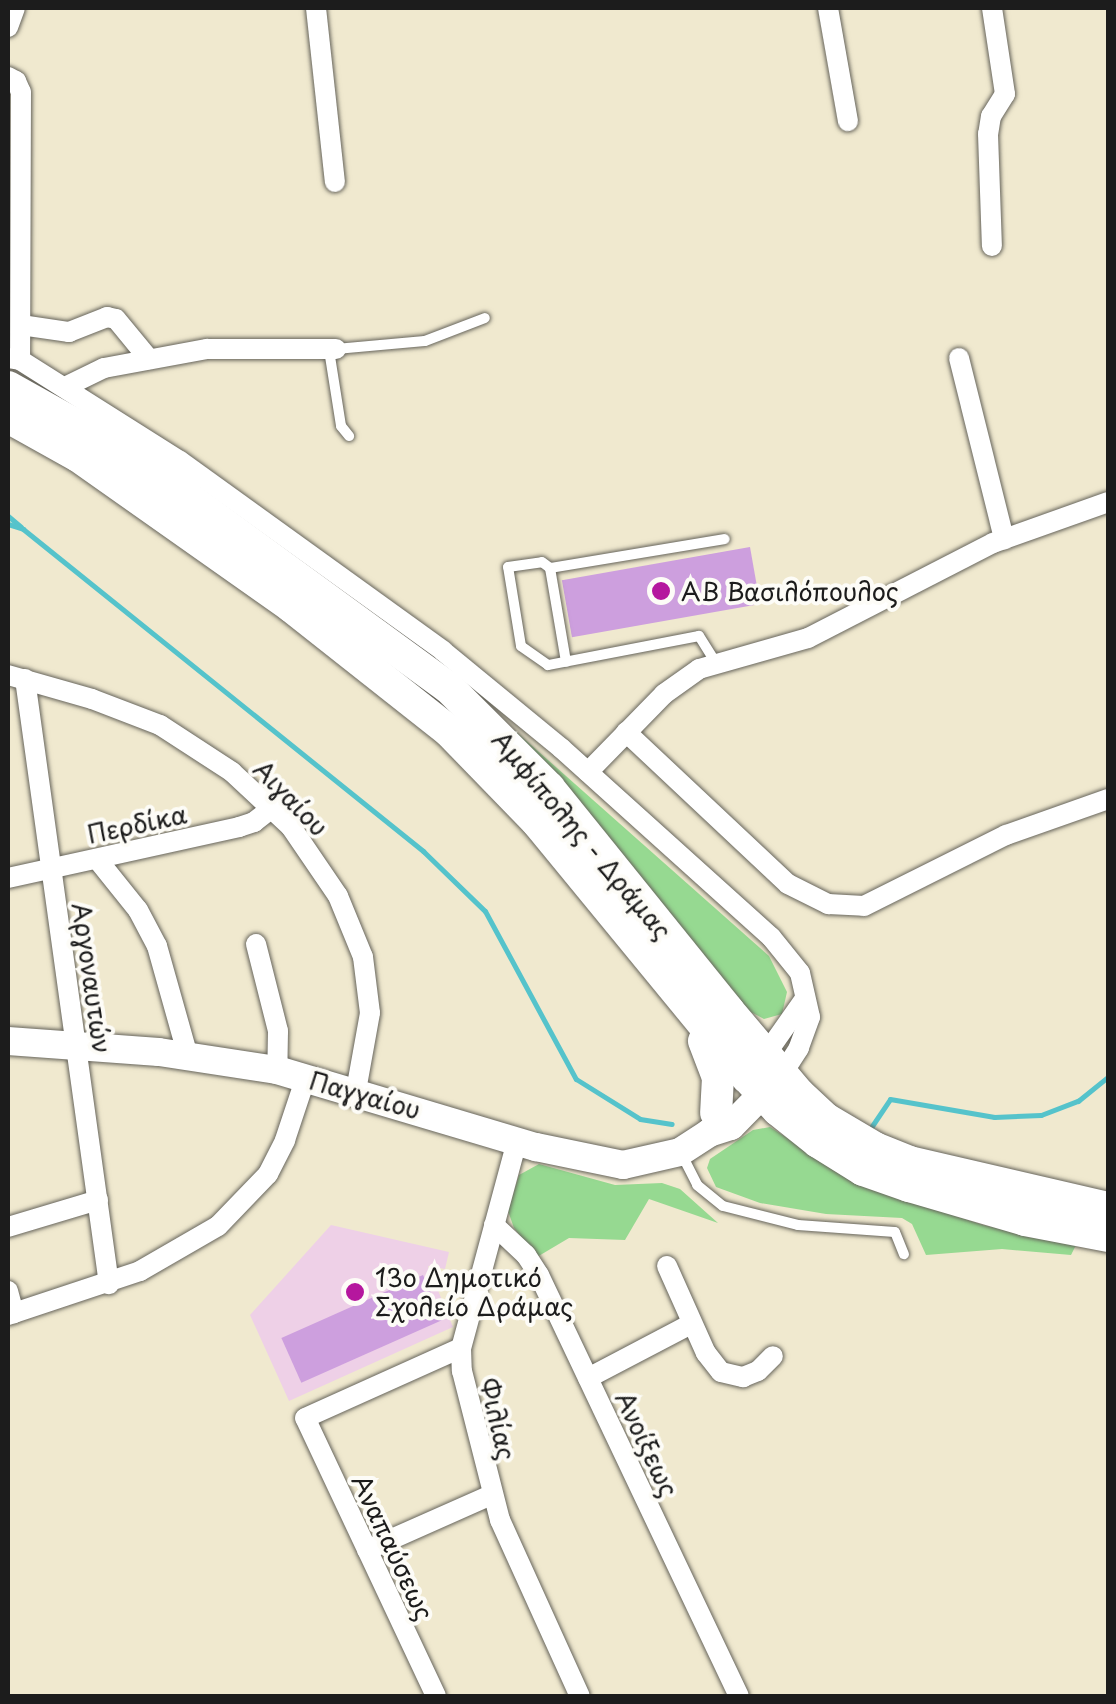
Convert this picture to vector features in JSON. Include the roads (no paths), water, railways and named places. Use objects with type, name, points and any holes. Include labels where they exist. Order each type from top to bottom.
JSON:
[{"type":"main road","name":"Αμφίπολης - Δράμας","points":[[12,368],[448,687],[549,788],[765,1075]]},
{"type":"main road","name":"Αμφίπολης - Δράμας","points":[[8,417],[123,487],[292,607],[423,708],[510,791],[636,942],[765,1075],[856,1151],[1006,1214],[1108,1236]]},
{"type":"main road","points":[[636,942],[708,1047],[718,1077],[699,1136]]},
{"type":"main road","name":"Παγγαίου","points":[[8,1041],[188,1056],[277,1070],[517,1141],[623,1165],[699,1136]]},
{"type":"main road","points":[[699,1136],[765,1075]]},
{"type":"main road","name":"Αμφίπολης - Δράμας","points":[[856,1151],[1108,1208]]},
{"type":"street","points":[[8,27],[15,8]]},
{"type":"street","points":[[316,8],[334,182]]},
{"type":"street","points":[[828,8],[848,120]]},
{"type":"street","points":[[992,8],[1005,94],[991,116],[988,134],[992,246]]},
{"type":"street","points":[[8,77],[16,81],[21,92],[21,326],[12,368],[67,386],[180,461],[405,623],[588,772],[782,948],[800,973],[808,1025],[765,1075]]},
{"type":"street","points":[[21,326],[69,332],[107,317],[116,319],[148,359]]},
{"type":"street","points":[[67,386],[96,370],[223,348],[333,349]]},
{"type":"street","points":[[959,358],[1004,539]]},
{"type":"street","points":[[588,772],[684,678],[716,663],[808,638],[1004,539],[1108,502]]},
{"type":"street","name":"Αιγαίου","points":[[16,677],[160,725],[232,772],[272,808],[325,874],[347,912],[363,957],[370,1013],[356,1091]]},
{"type":"street","name":"Αργοναυτών","points":[[16,677],[52,869],[109,1284]]},
{"type":"street","points":[[626,732],[788,884],[828,904],[864,906],[1006,835],[1108,799]]},
{"type":"street","name":"Περδίκα","points":[[8,878],[239,827],[254,822],[272,808]]},
{"type":"street","points":[[97,858],[138,910],[157,946],[188,1056]]},
{"type":"street","points":[[256,944],[278,1031],[277,1070]]},
{"type":"street","points":[[8,1291],[11,1314],[109,1284],[192,1243],[251,1196],[286,1140],[306,1078]]},
{"type":"street","name":"Φιλίας","points":[[517,1141],[461,1348],[463,1382],[491,1494],[515,1558],[580,1696]]},
{"type":"street","points":[[8,1227],[98,1200]]},
{"type":"street","name":"Ανοίξεως","points":[[494,1225],[532,1264],[739,1696]]},
{"type":"street","points":[[666,1266],[691,1324],[721,1372],[743,1376],[758,1370],[773,1356]]},
{"type":"street","points":[[588,1378],[691,1324]]},
{"type":"street","name":"Αναπαύσεως","points":[[436,1696],[305,1418],[461,1348]]},
{"type":"street","points":[[367,1550],[491,1494]]},
{"type":"lane","points":[[349,436],[341,426],[333,349],[425,341],[485,318]]},
{"type":"lane","points":[[550,568],[725,539]]},
{"type":"lane","points":[[566,662],[550,568],[542,562],[508,568],[521,646],[548,665],[566,662],[700,636],[716,663]]},
{"type":"lane","points":[[699,1136],[702,1190],[723,1206],[798,1225],[895,1232],[904,1254]]},
{"type":"waterway","points":[[8,516],[21,527]]},
{"type":"waterway","points":[[8,524],[23,529],[423,851],[485,911],[576,1079],[640,1119],[672,1124]]},
{"type":"waterway","points":[[872,1126],[890,1099],[994,1117],[1041,1115],[1078,1101],[1108,1077]]},
{"type":"place","name":"ΑΒ Βασιλόπουλος","points":[[661,591]]},
{"type":"place","name":"13ο Δημοτικό Σχολείο Δράμας","points":[[355,1292]]}]
